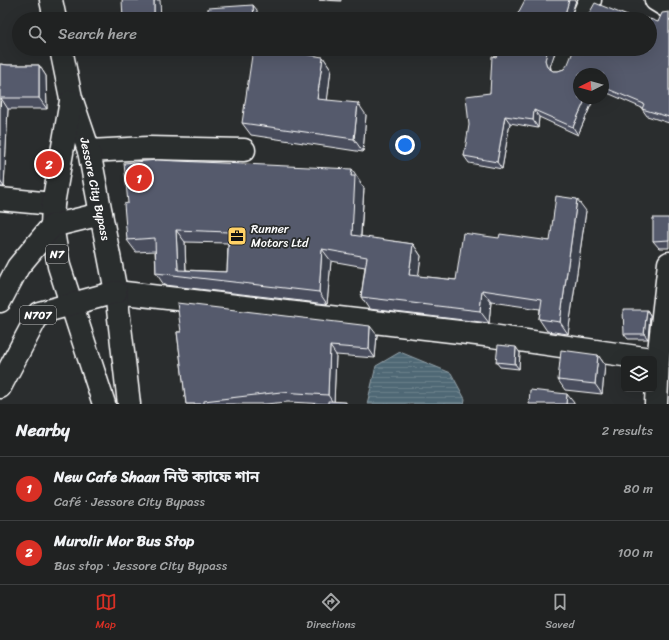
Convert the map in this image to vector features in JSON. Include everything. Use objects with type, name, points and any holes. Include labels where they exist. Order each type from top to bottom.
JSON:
[{"type":"main road","points":[[50,0],[53,12]]},
{"type":"main road","points":[[585,12],[590,0]]},
{"type":"main road","points":[[656,0],[669,8]]},
{"type":"main road","name":"N7","points":[[62,56],[71,98]]},
{"type":"main road","name":"Jessore City Bypass","points":[[71,98],[89,151],[116,292],[129,404]]},
{"type":"main road","name":"Jessore City Bypass","points":[[71,98],[53,204],[52,226],[59,266],[104,404]]},
{"type":"main road","points":[[89,151],[148,148],[244,150]]},
{"type":"main road","points":[[0,199],[53,204]]},
{"type":"main road","points":[[0,302],[18,267],[52,226],[101,214]]},
{"type":"main road","points":[[656,404],[658,360],[669,263]]},
{"type":"main road","points":[[116,292],[485,335],[658,360]]},
{"type":"main road","name":"N707","points":[[0,387],[39,313],[71,303],[116,292]]},
{"type":"water","points":[[400,352],[451,373],[465,399],[464,404],[367,404],[376,366]]},
{"type":"building","points":[[122,0],[154,0],[154,12],[123,12]]},
{"type":"building","points":[[525,0],[569,0],[566,12],[519,12]]},
{"type":"building","points":[[595,3],[618,12],[590,12]]},
{"type":"building","points":[[253,5],[254,12],[208,12],[208,8]]},
{"type":"building","points":[[669,12],[669,117],[642,109],[644,104],[609,89],[609,68],[573,68],[573,104],[583,104],[573,127],[534,110],[533,120],[505,116],[497,162],[464,156],[469,125],[466,96],[490,93],[492,56],[546,56],[545,60],[547,67],[553,71],[558,71],[564,69],[571,56],[657,56],[658,22],[662,13]]},
{"type":"building","points":[[252,56],[323,57],[317,99],[358,103],[354,139],[242,123]]},
{"type":"building","points":[[0,64],[39,65],[39,98],[1,98],[0,108]]},
{"type":"building","points":[[157,160],[352,169],[351,176],[355,176],[352,235],[413,244],[409,275],[456,280],[463,233],[499,238],[500,234],[550,241],[556,196],[577,199],[560,322],[539,319],[542,299],[482,290],[480,311],[361,297],[367,257],[322,249],[319,292],[156,273],[155,238],[127,240],[124,204],[128,203],[124,163]],"holes":[[[176,230],[229,232],[227,272],[178,270]]]},
{"type":"building","points":[[653,218],[669,218],[669,240],[653,241]]},
{"type":"building","points":[[177,303],[370,326],[369,349],[330,346],[328,395],[281,392],[204,401],[204,404],[186,404],[177,332],[181,332]]},
{"type":"building","points":[[623,310],[647,310],[644,334],[624,334]]},
{"type":"building","points":[[498,345],[516,347],[515,364],[496,362]]},
{"type":"building","points":[[561,350],[598,355],[595,384],[558,380]]},
{"type":"building","points":[[530,390],[567,394],[566,404],[529,404]]},
{"type":"building","points":[[328,401],[346,402],[346,404],[328,404]]},
{"type":"place","name":"Murolir Mor Bus Stop","points":[[49,164]]},
{"type":"place","name":"New Cafe Shaan নিউ ক্যাফে শান","points":[[139,178]]},
{"type":"place","name":"Runner Motors Ltd","points":[[237,236]]}]
